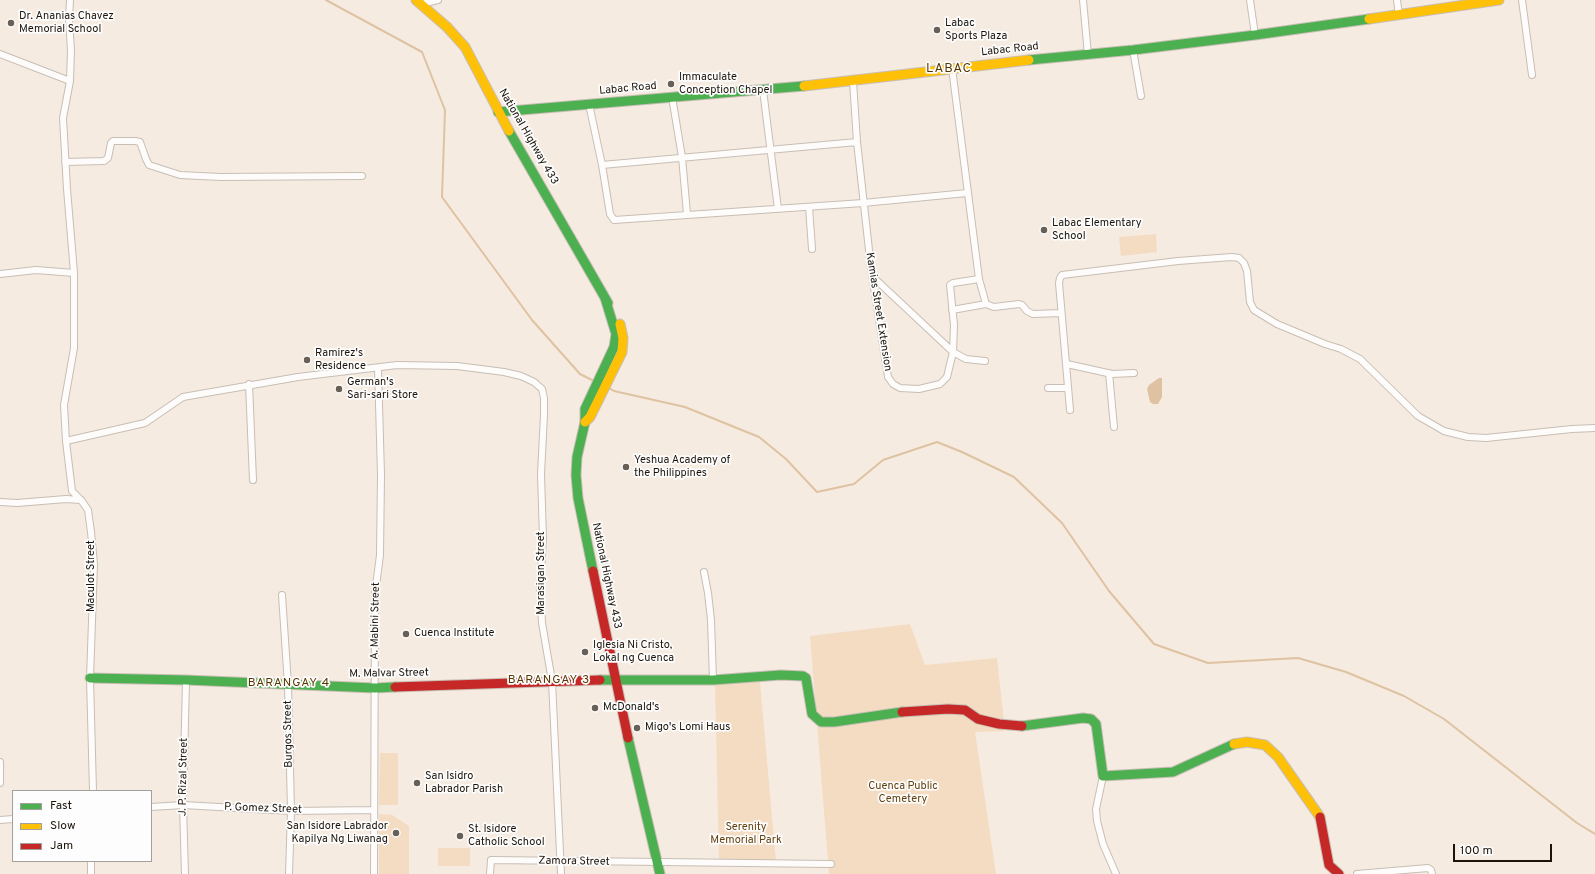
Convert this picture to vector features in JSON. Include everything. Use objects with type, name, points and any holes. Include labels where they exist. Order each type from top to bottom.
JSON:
[{"type":"street","name":"Maculot Street","points":[[70,0],[70,81],[63,118],[74,273],[74,348],[64,404],[66,441],[72,491],[88,510],[94,564],[90,678],[93,790]]},
{"type":"street","points":[[418,2],[438,0]]},
{"type":"street","points":[[1083,0],[1088,55]]},
{"type":"street","points":[[1250,0],[1255,35]]},
{"type":"street","points":[[1397,0],[1399,15]]},
{"type":"street","name":"Labac Road","points":[[498,112],[763,90],[853,81],[952,68],[1133,50],[1255,35],[1499,0]]},
{"type":"street","points":[[1522,0],[1532,75]]},
{"type":"street","name":"National Highway 433","points":[[418,2],[447,27],[465,48],[498,112],[605,298],[611,313],[616,334],[613,360],[588,410],[577,457],[576,475],[578,498],[616,679],[660,874]]},
{"type":"street","points":[[1133,50],[1141,96]]},
{"type":"street","points":[[0,54],[70,81]]},
{"type":"street","points":[[952,68],[979,279],[986,304]]},
{"type":"street","name":"Kamias Street Extension","points":[[853,81],[863,203],[888,377],[893,384],[900,388],[919,389],[940,384],[947,377],[953,352],[950,285],[953,283],[979,279]]},
{"type":"street","points":[[763,90],[778,209]]},
{"type":"street","points":[[672,97],[682,157],[687,214]]},
{"type":"street","points":[[589,104],[602,165],[610,214],[614,220],[863,203],[967,193]]},
{"type":"street","points":[[65,162],[104,161],[108,158],[111,143],[113,141],[129,140],[140,142],[149,165],[180,175],[362,176]]},
{"type":"street","points":[[602,165],[858,142]]},
{"type":"street","points":[[808,207],[812,250]]},
{"type":"street","points":[[1070,410],[1059,283],[1062,275],[1222,257],[1239,258],[1244,263],[1247,271],[1250,302],[1254,310],[1277,324],[1360,358],[1418,416],[1444,431],[1468,437],[1486,438],[1572,428],[1595,428]]},
{"type":"street","points":[[0,274],[36,270],[74,273]]},
{"type":"street","points":[[873,277],[953,352],[966,359],[985,361]]},
{"type":"street","points":[[952,310],[986,304],[994,307],[1019,304],[1033,314],[1061,314]]},
{"type":"street","points":[[1067,364],[1109,373],[1134,373]]},
{"type":"street","name":"Marasigan Street","points":[[378,368],[397,365],[457,366],[504,372],[521,376],[534,382],[542,389],[544,398],[541,474],[543,538],[540,587],[542,623],[552,681],[561,874]]},
{"type":"street","points":[[66,441],[145,423],[183,397],[248,384],[378,368]]},
{"type":"street","name":"A. Mabini Street","points":[[374,874],[375,594],[380,556],[381,475],[378,368]]},
{"type":"street","points":[[1109,373],[1114,427]]},
{"type":"street","points":[[248,384],[253,480]]},
{"type":"street","points":[[1048,388],[1068,388]]},
{"type":"street","points":[[0,502],[17,503],[66,499],[81,500]]},
{"type":"street","points":[[704,572],[711,620],[713,680]]},
{"type":"street","name":"Burgos Street","points":[[282,595],[288,684],[290,811],[289,874]]},
{"type":"street","name":"M. Malvar Street","points":[[90,678],[186,680],[375,688],[616,679],[713,680],[781,675],[803,676],[806,678],[812,714],[821,722],[834,722],[910,711],[948,709],[965,710],[978,719],[999,724],[1021,726],[1083,718],[1091,719],[1096,724],[1103,776]]},
{"type":"street","name":"J. P. Rizal Street","points":[[185,874],[183,805],[186,680]]},
{"type":"street","points":[[1116,874],[1102,844],[1097,821],[1096,808],[1103,776],[1173,772],[1237,743],[1248,742],[1265,745],[1278,756],[1317,812],[1321,819],[1329,865],[1339,874]]},
{"type":"street","points":[[0,762],[0,784]]},
{"type":"street","name":"P. Gomez Street","points":[[152,807],[183,805],[290,811],[374,810]]},
{"type":"street","points":[[0,820],[12,819]]},
{"type":"street","name":"Zamora Street","points":[[490,874],[491,860],[831,864]]},
{"type":"street","points":[[91,862],[91,874]]},
{"type":"street","points":[[1357,874],[1428,868],[1432,870],[1432,874]]},
{"type":"green space","points":[[1156,234],[1157,252],[1121,256],[1119,237]]},
{"type":"green space","name":"Cuenca Public Cemetery","points":[[910,624],[925,665],[997,658],[1005,731],[975,732],[996,874],[829,874],[810,636]]},
{"type":"green space","name":"Serenity Memorial Park","points":[[760,682],[776,862],[719,862],[715,683]]},
{"type":"green space","points":[[380,753],[398,753],[398,805],[379,805]]},
{"type":"green space","points":[[379,814],[392,815],[409,826],[409,874],[379,874]]},
{"type":"green space","points":[[438,848],[470,848],[470,866],[438,866]]},
{"type":"shaded area","points":[[1159,378],[1162,378],[1162,397],[1158,404],[1153,404],[1150,402],[1147,389],[1149,385]]},
{"type":"waterway","points":[[326,0],[422,52],[445,110],[442,197],[532,320],[580,374],[594,381]]},
{"type":"waterway","points":[[609,388],[614,391],[685,407],[759,437],[786,459],[817,492],[854,484],[883,460],[937,442],[962,452],[1014,477],[1062,523],[1109,591],[1154,644],[1208,663],[1298,658],[1346,672],[1404,696],[1444,719],[1577,823],[1595,834]]},
{"type":"traffic: fast","points":[[1029,60],[1133,50],[1369,19]]},
{"type":"traffic: fast","points":[[498,112],[804,86]]},
{"type":"traffic: fast","points":[[509,131],[608,303]]},
{"type":"traffic: fast","points":[[593,571],[578,498],[576,475],[577,457],[585,422],[585,409],[614,347],[616,334],[605,298]]},
{"type":"traffic: fast","points":[[600,680],[713,680],[781,675],[803,676],[806,678],[812,714],[821,722],[834,722],[902,712]]},
{"type":"traffic: fast","points":[[90,678],[186,680],[375,688],[395,687]]},
{"type":"traffic: fast","points":[[1022,726],[1083,718],[1091,719],[1096,724],[1103,776],[1173,772],[1234,744]]},
{"type":"traffic: fast","points":[[628,738],[660,874]]},
{"type":"traffic: slow","points":[[416,0],[447,27],[465,47],[509,131]]},
{"type":"traffic: slow","points":[[1369,19],[1499,0]]},
{"type":"traffic: slow","points":[[804,86],[1029,60]]},
{"type":"traffic: slow","points":[[585,422],[590,417],[622,352],[623,338],[620,324]]},
{"type":"traffic: slow","points":[[1234,744],[1247,742],[1265,745],[1278,757],[1320,817]]},
{"type":"traffic: jam","points":[[593,571],[628,738]]},
{"type":"traffic: jam","points":[[395,687],[600,680]]},
{"type":"traffic: jam","points":[[902,712],[948,709],[965,710],[978,719],[999,724],[1022,726]]},
{"type":"traffic: jam","points":[[1320,817],[1329,865],[1339,874]]},
{"type":"place","name":"Dr. Ananias Chavez Memorial School","points":[[11,23]]},
{"type":"place","name":"Labac Sports Plaza","points":[[937,30]]},
{"type":"place","name":"Immaculate Conception Chapel","points":[[671,84]]},
{"type":"place","name":"Labac Elementary School","points":[[1044,230]]},
{"type":"place","name":"Ramirez's Residence","points":[[307,360]]},
{"type":"place","name":"German's Sari-sari Store","points":[[339,389]]},
{"type":"place","name":"Yeshua Academy of the Philippines","points":[[626,467]]},
{"type":"place","name":"Cuenca Institute","points":[[406,634]]},
{"type":"place","name":"Iglesia Ni Cristo, Lokal ng Cuenca","points":[[585,652]]},
{"type":"place","name":"McDonald's","points":[[595,708]]},
{"type":"place","name":"Migo's Lomi Haus","points":[[637,728]]},
{"type":"place","name":"San Isidro Labrador Parish","points":[[417,783]]},
{"type":"place","name":"San Isidore Labrador Kapilya Ng Liwanag","points":[[396,833]]},
{"type":"place","name":"St. Isidore Catholic School","points":[[460,836]]},
{"type":"district","name":"LABAC","points":[[949,69]]},
{"type":"district","name":"BARANGAY 3","points":[[549,681]]},
{"type":"district","name":"BARANGAY 4","points":[[289,684]]}]
